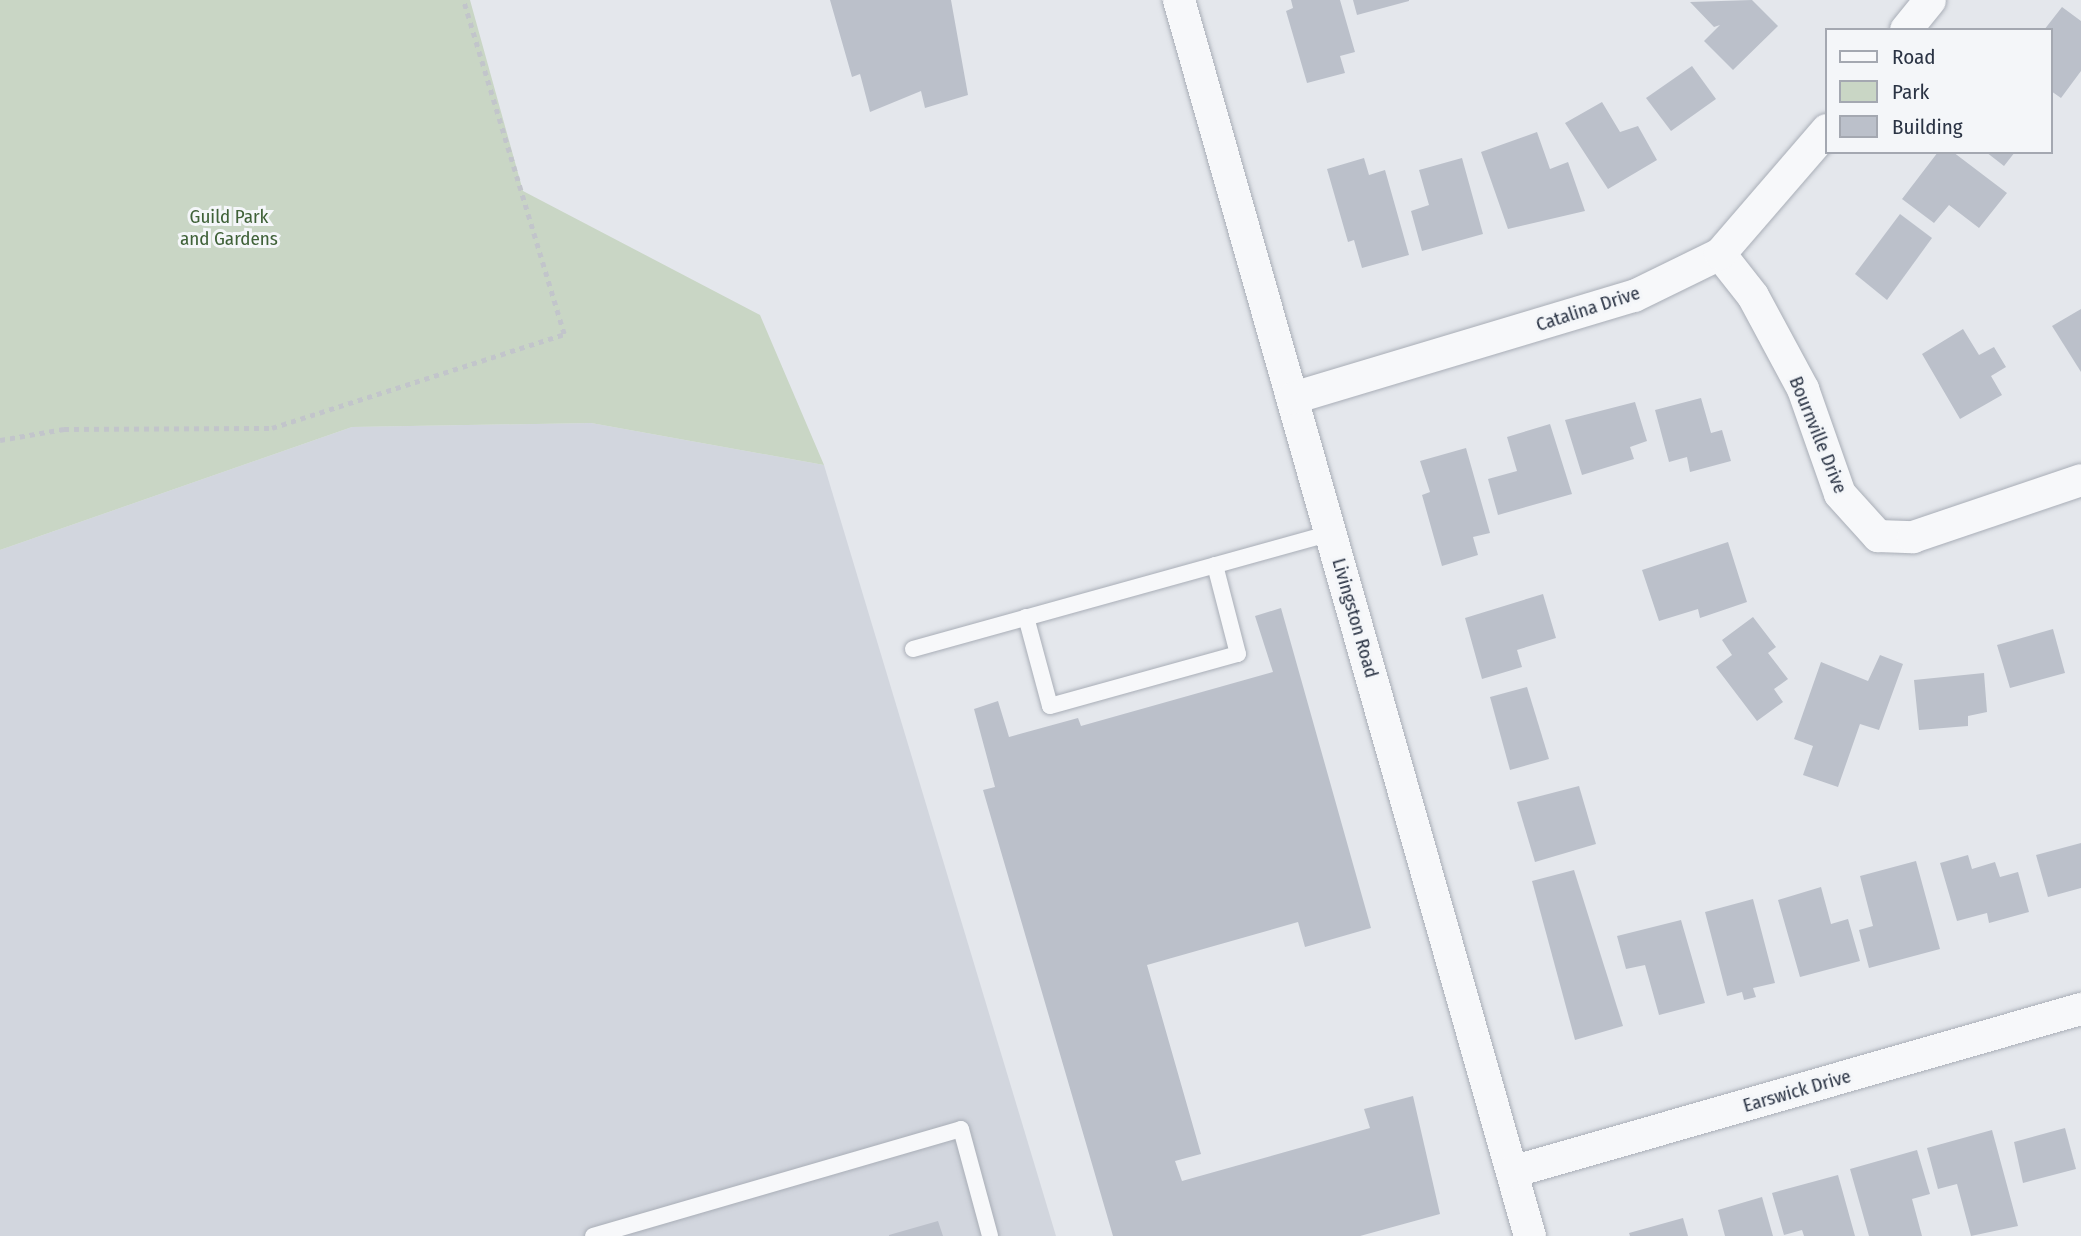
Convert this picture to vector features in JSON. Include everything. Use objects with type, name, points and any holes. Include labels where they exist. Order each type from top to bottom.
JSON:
[{"type":"street","name":"Livingston Road","points":[[1179,0],[1530,1236]]},
{"type":"street","points":[[1908,28],[1930,0]]},
{"type":"street","name":"Catalina Drive","points":[[1293,398],[1634,296],[1720,254],[1773,200],[1826,131]]},
{"type":"street","name":"Bournville Drive","points":[[1720,254],[1754,296],[1803,389],[1840,494],[1878,536],[1913,537],[2081,480]]},
{"type":"street","name":"Earswick Drive","points":[[1512,1172],[2081,1009]]},
{"type":"lane","points":[[913,649],[1331,533]]},
{"type":"lane","points":[[1026,617],[1050,706],[1238,654],[1215,565]]},
{"type":"lane","points":[[593,1236],[961,1129],[990,1236]]},
{"type":"path","points":[[0,440],[64,429],[272,428],[564,334],[463,0]]},
{"type":"shaded area","points":[[591,423],[824,465],[1056,1236],[0,1236],[0,550],[352,427]]},
{"type":"green space","name":"Guild Park and Gardens","points":[[0,0],[470,0],[523,191],[760,315],[824,465],[591,423],[352,427],[0,550]]},
{"type":"building","points":[[830,0],[951,0],[968,95],[925,108],[921,91],[870,112],[860,74],[852,77]]},
{"type":"building","points":[[1291,0],[1340,0],[1355,52],[1340,56],[1345,73],[1307,83],[1286,11],[1293,8]]},
{"type":"building","points":[[1353,0],[1409,0],[1409,1],[1357,15]]},
{"type":"building","points":[[1752,0],[1778,26],[1733,70],[1704,41],[1720,25],[1714,27],[1690,2]]},
{"type":"building","points":[[2062,7],[2081,21],[2081,71],[2061,98],[2053,92],[2053,28],[2046,28]]},
{"type":"building","points":[[1692,66],[1716,99],[1671,131],[1646,98]]},
{"type":"building","points":[[1602,102],[1620,132],[1638,126],[1657,160],[1608,189],[1565,123]]},
{"type":"building","points":[[1537,132],[1550,169],[1568,162],[1585,211],[1508,229],[1481,152]]},
{"type":"building","points":[[1936,154],[1956,154],[2007,193],[1979,228],[1949,205],[1934,223],[1902,199]]},
{"type":"building","points":[[1989,154],[2013,154],[2004,166]]},
{"type":"building","points":[[1364,158],[1369,175],[1385,170],[1409,255],[1362,268],[1354,240],[1348,242],[1327,169]]},
{"type":"building","points":[[1462,158],[1483,234],[1422,251],[1411,211],[1429,205],[1419,170]]},
{"type":"building","points":[[1900,214],[1932,238],[1887,300],[1855,274]]},
{"type":"building","points":[[2081,309],[2081,372],[2052,326]]},
{"type":"building","points":[[1963,329],[1979,355],[1994,347],[2006,367],[1991,376],[2002,395],[1960,419],[1922,354]]},
{"type":"building","points":[[1701,398],[1711,433],[1722,430],[1731,461],[1690,472],[1687,457],[1669,462],[1655,410]]},
{"type":"building","points":[[1635,402],[1647,441],[1630,447],[1634,459],[1582,475],[1565,420]]},
{"type":"building","points":[[1550,424],[1572,494],[1498,515],[1488,479],[1517,471],[1507,437]]},
{"type":"building","points":[[1466,448],[1490,533],[1473,537],[1478,555],[1442,566],[1422,495],[1430,492],[1420,461]]},
{"type":"building","points":[[1728,542],[1747,602],[1700,618],[1698,609],[1659,621],[1642,570]]},
{"type":"building","points":[[1543,594],[1556,638],[1517,650],[1522,667],[1482,679],[1465,618]]},
{"type":"building","points":[[1281,608],[1371,928],[1305,947],[1298,922],[1147,965],[1201,1154],[1175,1161],[1182,1181],[1370,1128],[1364,1109],[1413,1096],[1440,1214],[1360,1236],[1113,1236],[983,790],[995,787],[974,709],[998,701],[1009,737],[1078,718],[1081,726],[1273,672],[1255,616]]},
{"type":"building","points":[[1753,617],[1776,647],[1768,653],[1788,679],[1774,689],[1783,702],[1757,721],[1716,667],[1732,655],[1722,640]]},
{"type":"building","points":[[2053,629],[2065,673],[2010,688],[1997,645]]},
{"type":"building","points":[[1880,655],[1903,664],[1879,730],[1860,724],[1838,787],[1803,775],[1813,746],[1794,739],[1821,662],[1868,681]]},
{"type":"building","points":[[1984,673],[1987,712],[1968,716],[1968,726],[1919,730],[1914,680]]},
{"type":"building","points":[[1527,687],[1549,759],[1510,770],[1490,697]]},
{"type":"building","points":[[1579,786],[1596,844],[1535,862],[1517,802]]},
{"type":"building","points":[[2081,843],[2081,888],[2048,897],[2036,855]]},
{"type":"building","points":[[1968,855],[1972,869],[1995,862],[2000,877],[2018,872],[2029,912],[1989,923],[1987,913],[1957,921],[1940,863]]},
{"type":"building","points":[[1916,861],[1940,949],[1869,968],[1859,930],[1873,926],[1860,876]]},
{"type":"building","points":[[1574,870],[1623,1026],[1575,1040],[1532,881]]},
{"type":"building","points":[[1821,887],[1831,924],[1848,919],[1860,961],[1800,977],[1778,900]]},
{"type":"building","points":[[1753,899],[1775,983],[1753,988],[1756,997],[1744,1000],[1742,992],[1727,996],[1705,912]]},
{"type":"building","points":[[1681,920],[1705,1003],[1659,1015],[1645,965],[1626,969],[1617,936]]},
{"type":"building","points":[[2065,1128],[2076,1169],[2023,1183],[2014,1142]]},
{"type":"building","points":[[1992,1130],[2018,1226],[1971,1236],[1957,1184],[1938,1189],[1927,1148]]},
{"type":"building","points":[[1917,1150],[1930,1194],[1912,1199],[1922,1236],[1869,1236],[1850,1169]]},
{"type":"building","points":[[1838,1175],[1855,1236],[1804,1236],[1802,1230],[1784,1235],[1772,1193]]},
{"type":"building","points":[[1762,1197],[1773,1236],[1725,1236],[1718,1210]]},
{"type":"building","points":[[1683,1218],[1688,1236],[1630,1236],[1629,1233]]},
{"type":"building","points":[[938,1221],[943,1236],[889,1236],[889,1235]]}]
